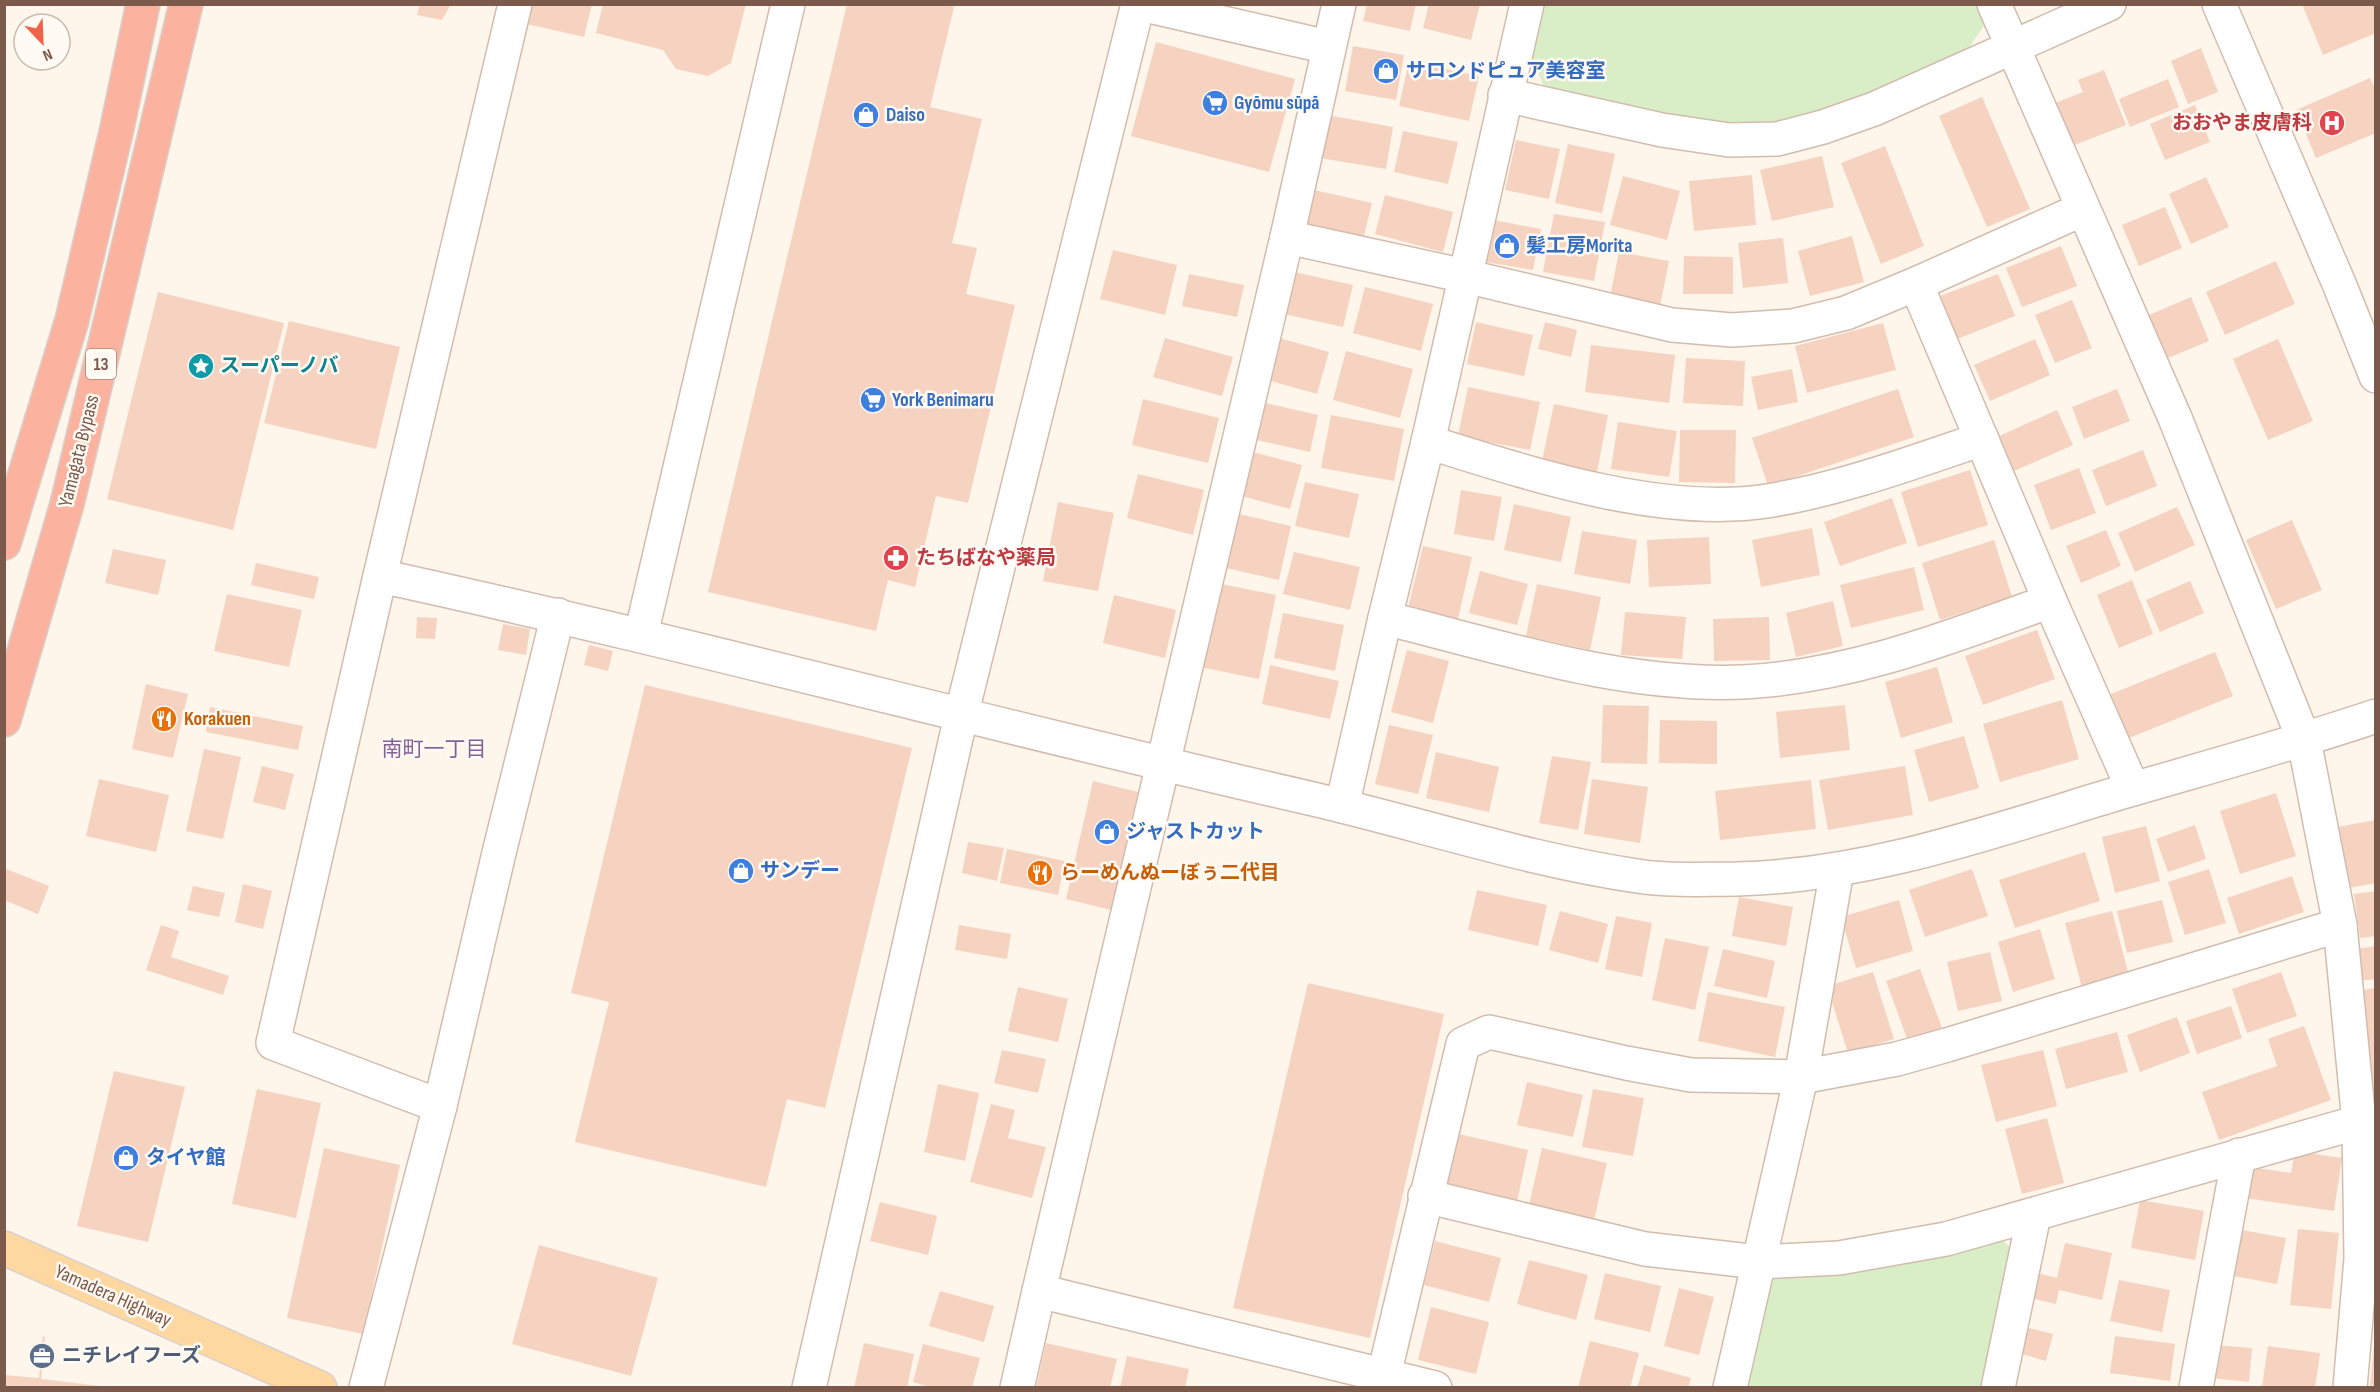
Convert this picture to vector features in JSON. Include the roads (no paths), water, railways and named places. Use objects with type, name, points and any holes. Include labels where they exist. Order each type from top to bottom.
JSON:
[{"type":"highway","name":"13","points":[[4,543],[72,320],[117,128],[143,4]]},
{"type":"highway","name":"Yamagata Bypass","points":[[4,720],[67,504],[186,4]]},
{"type":"main road","name":"Yamadera Highway","points":[[4,1248],[320,1388]]},
{"type":"street","points":[[440,1106],[273,1043],[515,4]]},
{"type":"street","points":[[641,634],[788,4]]},
{"type":"street","points":[[809,1388],[961,716],[1139,4],[1328,47]]},
{"type":"street","points":[[1017,1388],[1287,237],[1339,4]]},
{"type":"street","points":[[1342,806],[1428,442],[1527,4]]},
{"type":"street","points":[[1994,4],[2175,418],[2304,740],[2340,925],[2359,1122],[2361,1259],[2350,1388]]},
{"type":"street","points":[[1505,95],[1662,130],[1729,140],[1777,139],[1823,127],[1874,109],[2109,4]]},
{"type":"street","points":[[2219,4],[2376,375]]},
{"type":"street","points":[[1287,237],[1672,325],[1732,330],[1793,326],[1846,313],[2083,209]]},
{"type":"street","points":[[1916,284],[2050,601],[2133,789]]},
{"type":"street","points":[[1428,442],[1531,474],[1585,487],[1646,498],[1715,504],[1766,501],[1818,490],[1882,473],[1982,439]]},
{"type":"street","points":[[380,576],[641,634],[961,716],[1342,806],[1527,856],[1650,878],[1741,879],[1838,870],[1961,841],[2304,740],[2376,716]]},
{"type":"street","points":[[1385,618],[1528,653],[1628,674],[1684,680],[1742,682],[1803,676],[1853,666],[1962,633],[2050,601]]},
{"type":"street","points":[[366,1388],[440,1106],[495,869],[558,615]]},
{"type":"street","points":[[1730,1388],[1801,1077],[1838,870]]},
{"type":"street","points":[[1383,1375],[1463,1044],[1489,1032],[1691,1075],[1801,1077],[1897,1059],[1947,1045],[2340,925]]},
{"type":"street","points":[[1425,1197],[1645,1249],[1758,1262],[1839,1258],[1946,1239],[2359,1122]]},
{"type":"street","points":[[2196,1388],[2239,1155]]},
{"type":"street","points":[[1998,1388],[2034,1215]]},
{"type":"street","points":[[1039,1291],[1435,1388]]},
{"type":"place","name":"サロンドピュア美容室","points":[[1386,71]]},
{"type":"place","name":"Gyōmu sūpā","points":[[1215,103]]},
{"type":"place","name":"Daiso","points":[[866,115]]},
{"type":"place","name":"おおやま皮膚科","points":[[2332,123]]},
{"type":"place","name":"髪工房Morita","points":[[1507,246]]},
{"type":"place","name":"スーパーノバ","points":[[201,366]]},
{"type":"place","name":"York Benimaru","points":[[873,400]]},
{"type":"place","name":"たちばなや薬局","points":[[896,558]]},
{"type":"place","name":"Korakuen","points":[[164,719]]},
{"type":"place","name":"ジャストカット","points":[[1107,832]]},
{"type":"place","name":"サンデー","points":[[741,871]]},
{"type":"place","name":"らーめんぬーぼぅ二代目","points":[[1040,873]]},
{"type":"place","name":"タイヤ館","points":[[126,1158]]},
{"type":"place","name":"ニチレイフーズ","points":[[42,1356]]},
{"type":"district","name":"南町一丁目","points":[[434,749]]}]
